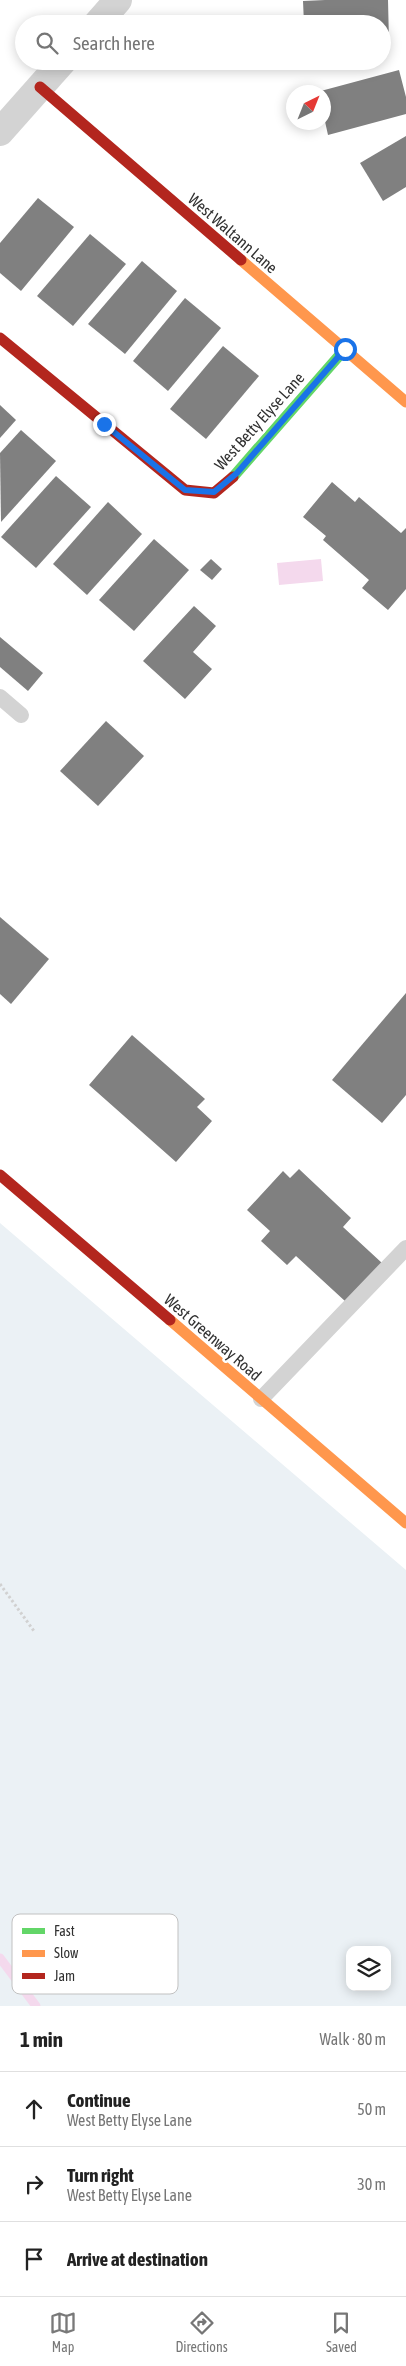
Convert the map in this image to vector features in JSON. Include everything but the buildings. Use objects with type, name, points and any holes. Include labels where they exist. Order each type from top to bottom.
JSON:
[{"type":"street","points":[[105,15],[118,0]]},
{"type":"street","points":[[0,132],[55,70]]},
{"type":"street","name":"West Waltann Lane","points":[[40,87],[406,402]]},
{"type":"street","name":"West Betty Elyse Lane","points":[[0,338],[185,490],[214,492],[237,473],[345,349]]},
{"type":"street","name":"West Greenway Road","points":[[0,1175],[406,1523]]},
{"type":"lane","points":[[0,697],[21,715]]},
{"type":"lane","points":[[261,1399],[406,1248]]},
{"type":"path","points":[[0,1584],[34,1631]]},
{"type":"shaded area","points":[[321,559],[323,581],[279,585],[277,563]]},
{"type":"shaded area","points":[[0,1223],[406,1570],[406,2006],[0,2006]]},
{"type":"waterway","points":[[0,1958],[12,1974]]},
{"type":"waterway","points":[[27,1994],[36,2006]]},
{"type":"traffic: fast","points":[[233,477],[345,349]]},
{"type":"traffic: slow","points":[[241,260],[406,402]]},
{"type":"traffic: slow","points":[[170,1320],[406,1523]]},
{"type":"traffic: jam","points":[[40,87],[241,260]]},
{"type":"traffic: jam","points":[[0,338],[185,490],[214,493],[233,477]]},
{"type":"traffic: jam","points":[[0,1175],[170,1320]]},
{"type":"route","points":[[104,424],[185,490],[214,492],[237,473],[345,349]]}]
